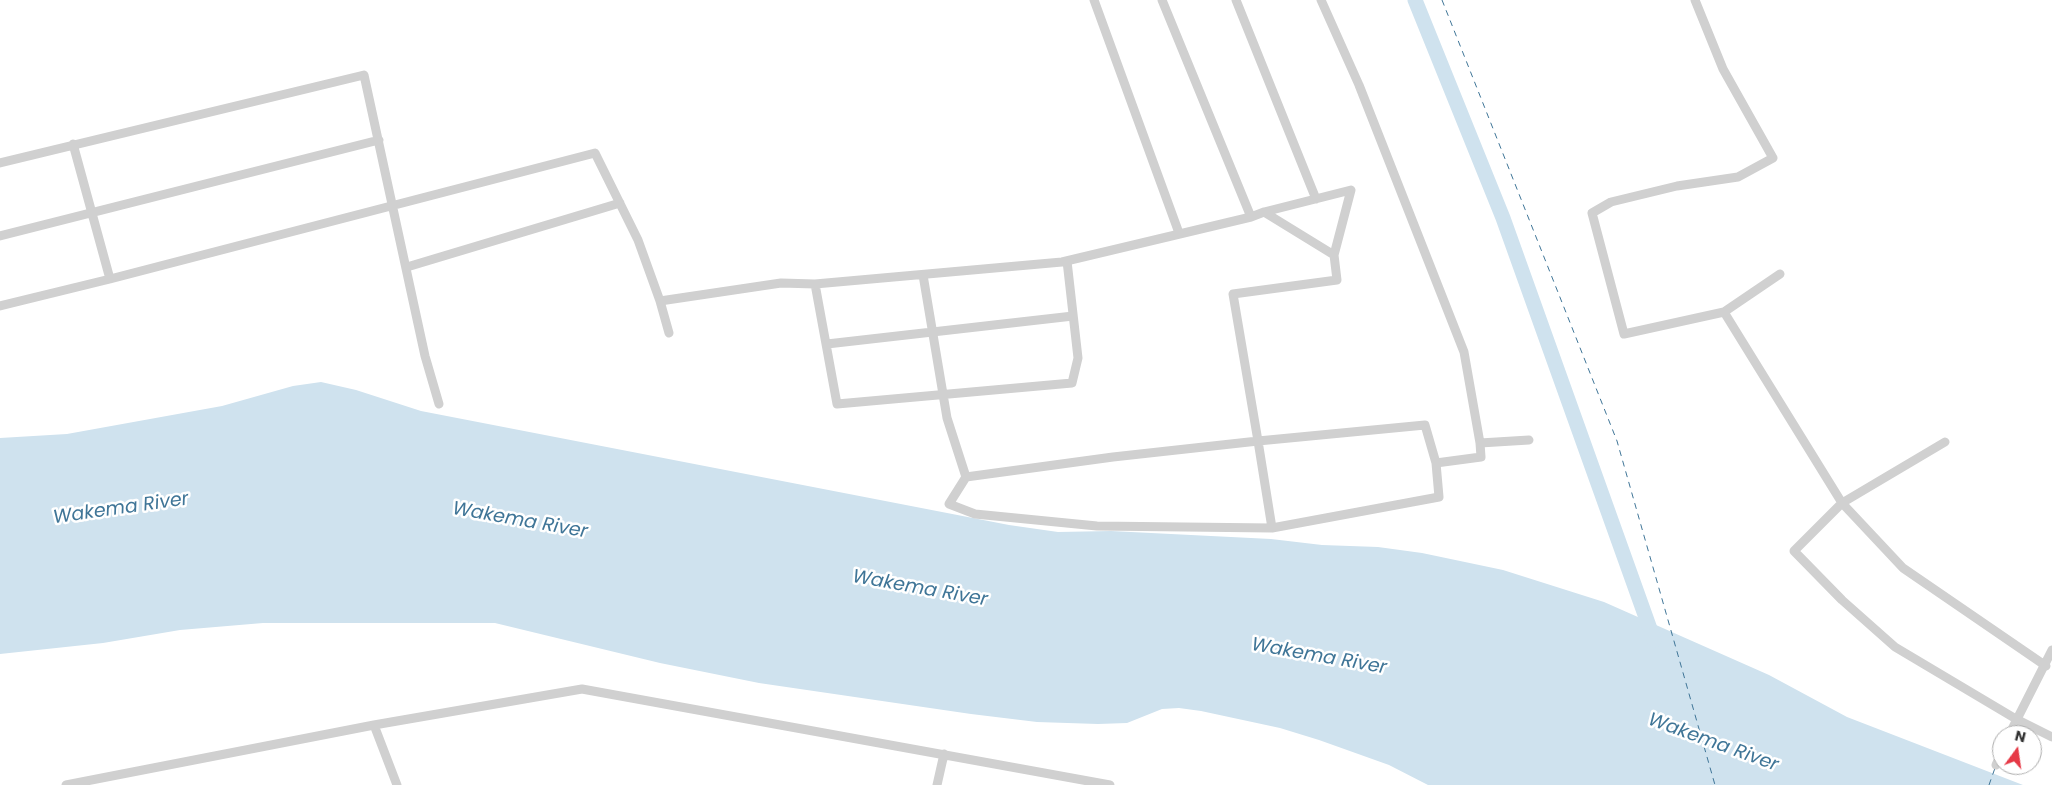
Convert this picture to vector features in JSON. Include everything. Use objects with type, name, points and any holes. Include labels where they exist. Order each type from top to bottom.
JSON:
[{"type":"street","points":[[1094,0],[1179,233]]},
{"type":"street","points":[[1162,0],[1251,217]]},
{"type":"street","points":[[1236,0],[1316,199]]},
{"type":"street","points":[[1320,0],[1361,90],[1464,352],[1481,457],[1436,463]]},
{"type":"street","points":[[1695,0],[1723,69],[1772,158],[1738,177],[1677,186],[1612,202],[1592,214],[1624,334],[1724,312],[1780,274]]},
{"type":"street","points":[[0,163],[364,74],[394,204],[425,356],[439,404]]},
{"type":"street","points":[[0,236],[379,140]]},
{"type":"street","points":[[73,144],[110,279]]},
{"type":"street","points":[[0,306],[594,153],[638,240],[669,332]]},
{"type":"street","points":[[660,301],[781,284],[815,284],[923,276],[1067,261],[1251,217],[1351,190],[1334,256],[1337,280],[1233,294],[1272,528]]},
{"type":"street","points":[[407,267],[620,204]]},
{"type":"street","points":[[1264,212],[1334,256]]},
{"type":"street","points":[[815,284],[837,404],[943,395],[1072,383],[1078,358],[1067,261]]},
{"type":"street","points":[[923,276],[947,418],[966,477]]},
{"type":"street","points":[[1724,312],[1842,503],[1903,568],[2046,666]]},
{"type":"street","points":[[827,344],[1073,316]]},
{"type":"street","points":[[1425,425],[1436,463],[1439,497],[1272,528],[1097,526],[975,514],[949,504],[966,477],[1113,457],[1425,425]]},
{"type":"street","points":[[1480,443],[1529,440]]},
{"type":"street","points":[[1945,442],[1842,503],[1794,551],[1842,600],[1895,647],[2016,719],[2052,737]]},
{"type":"street","points":[[2013,725],[2046,666],[2052,650]]},
{"type":"street","points":[[66,785],[374,725],[582,689],[944,754],[1090,783],[1110,785]]},
{"type":"street","points":[[374,725],[397,785]]},
{"type":"street","points":[[937,785],[944,754]]},
{"type":"street","points":[[118,775],[118,785]]},
{"type":"water","name":"Wakema River","points":[[321,382],[356,390],[421,411],[1009,525],[1058,532],[1111,531],[1271,539],[1322,545],[1378,547],[1422,553],[1503,570],[1604,602],[1769,675],[1847,717],[1992,773],[1992,775],[1997,775],[2023,785],[1428,785],[1389,765],[1319,740],[1280,728],[1201,711],[1179,708],[1162,709],[1127,723],[1098,724],[1037,722],[971,714],[759,683],[660,663],[495,623],[263,623],[180,630],[103,643],[0,654],[0,438],[67,434],[222,406],[293,386]]},
{"type":"waterway","points":[[1415,0],[1503,218],[1654,640]]},
{"type":"ferry route","points":[[1442,0],[1617,441],[1715,785]]},
{"type":"ferry route","points":[[1989,785],[1993,775]]}]
